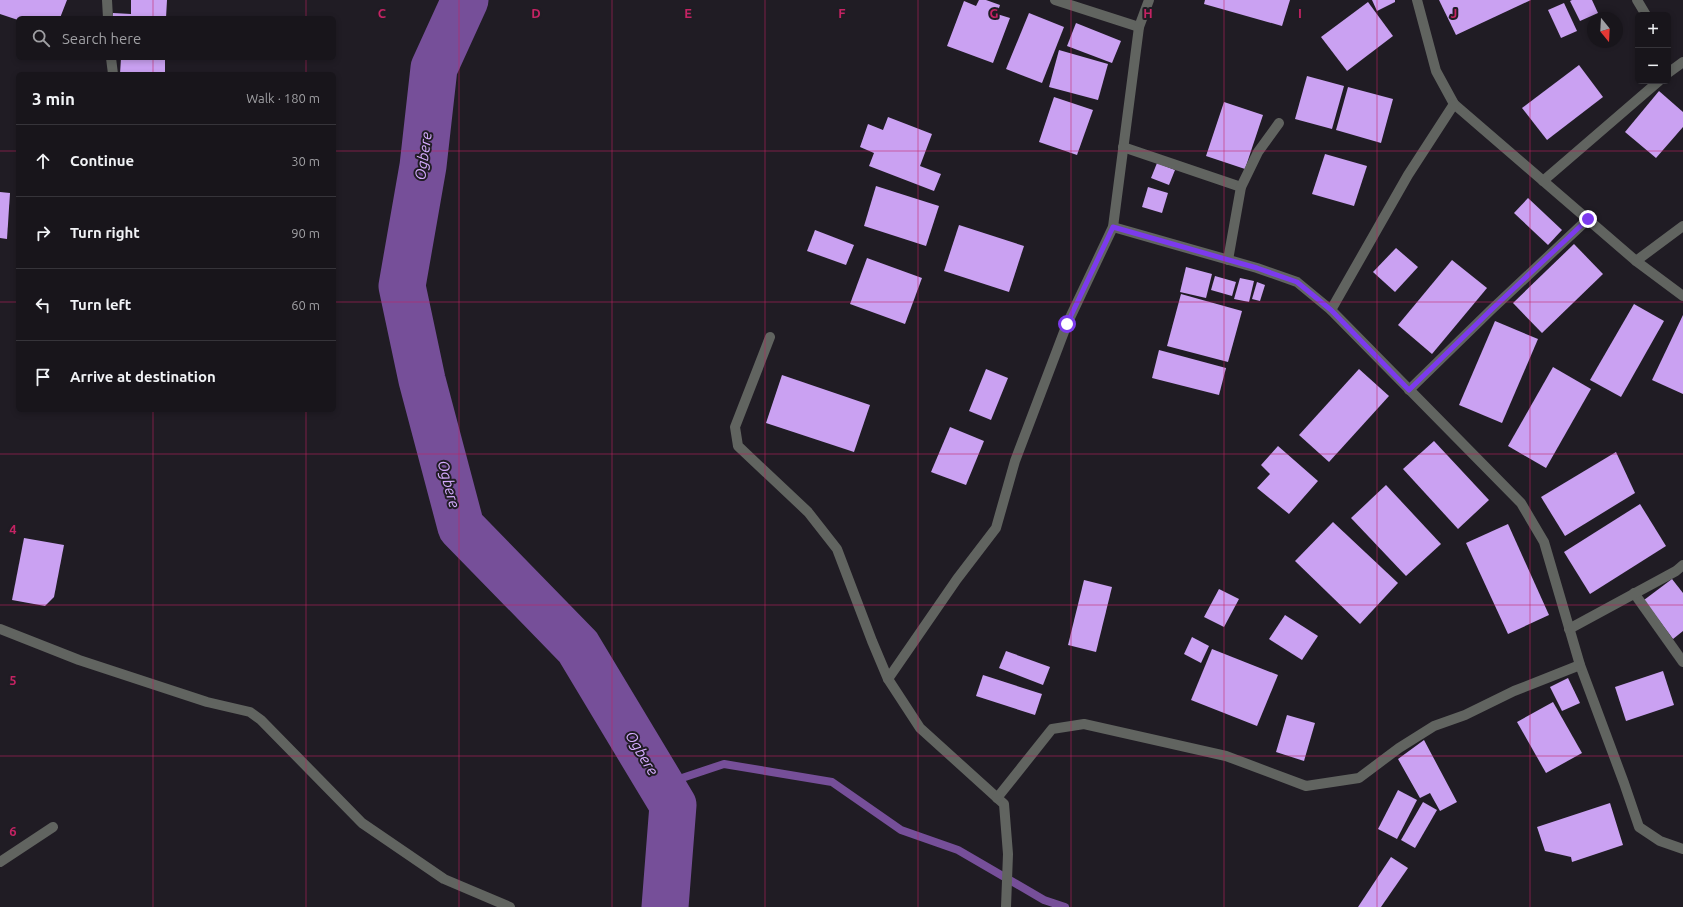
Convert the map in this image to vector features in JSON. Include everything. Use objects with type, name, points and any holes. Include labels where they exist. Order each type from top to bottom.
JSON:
[{"type":"street","points":[[107,0],[108,16]]},
{"type":"street","points":[[1055,0],[1139,27]]},
{"type":"street","points":[[888,679],[957,579],[996,528],[1015,461],[1067,324],[1113,227],[1139,27],[1149,0]]},
{"type":"street","points":[[1417,0],[1436,71],[1454,104],[1636,261],[1683,296]]},
{"type":"street","points":[[1637,0],[1644,12]]},
{"type":"street","points":[[112,60],[113,72]]},
{"type":"street","points":[[1671,68],[1683,62]]},
{"type":"street","points":[[1543,181],[1656,84]]},
{"type":"street","points":[[1331,310],[1408,174],[1454,104]]},
{"type":"street","points":[[1228,260],[1241,187],[1258,152],[1279,123]]},
{"type":"street","points":[[1123,147],[1241,187]]},
{"type":"street","points":[[1409,390],[1491,310],[1588,219]]},
{"type":"street","points":[[1636,261],[1683,226]]},
{"type":"street","points":[[1113,227],[1228,260],[1297,282],[1331,310],[1521,503],[1544,542],[1580,665],[1639,827],[1660,841],[1683,848]]},
{"type":"street","points":[[770,336],[735,427],[738,446],[808,512],[837,549],[888,679],[920,728],[1004,804],[1008,854],[1006,907]]},
{"type":"street","points":[[1569,629],[1676,571],[1683,565]]},
{"type":"street","points":[[1634,593],[1683,662]]},
{"type":"street","points":[[0,629],[78,660],[207,702],[250,712],[261,720],[362,823],[444,879],[510,907]]},
{"type":"street","points":[[997,798],[1052,729],[1084,724],[1226,756],[1306,786],[1358,778],[1399,748],[1434,726],[1465,715],[1514,690],[1580,665]]},
{"type":"street","points":[[0,862],[53,827]]},
{"type":"building","points":[[0,0],[67,0],[61,16],[16,16],[16,19],[0,14]]},
{"type":"building","points":[[131,0],[167,0],[166,16],[112,16],[113,13],[131,14]]},
{"type":"building","points":[[979,0],[986,0],[1000,5],[997,14],[1010,18],[993,63],[947,46],[964,1],[976,6]]},
{"type":"building","points":[[1205,0],[1290,0],[1282,26],[1204,4]]},
{"type":"building","points":[[1372,0],[1395,0],[1395,2],[1377,11]]},
{"type":"building","points":[[1439,0],[1531,0],[1456,35]]},
{"type":"building","points":[[1592,0],[1598,12],[1587,12],[1587,18],[1580,21],[1570,1]]},
{"type":"building","points":[[1368,2],[1393,36],[1347,71],[1321,37]]},
{"type":"building","points":[[1564,3],[1577,31],[1561,38],[1548,10]]},
{"type":"building","points":[[1029,13],[1064,27],[1042,83],[1006,69]]},
{"type":"building","points":[[1076,23],[1121,41],[1112,63],[1067,46]]},
{"type":"building","points":[[1059,50],[1108,64],[1098,100],[1049,87]]},
{"type":"building","points":[[121,60],[165,60],[165,72],[120,72]]},
{"type":"building","points":[[1579,65],[1603,97],[1547,140],[1522,108]]},
{"type":"building","points":[[1307,76],[1344,86],[1332,129],[1295,119]]},
{"type":"building","points":[[1348,87],[1393,99],[1381,143],[1336,130]]},
{"type":"building","points":[[1659,91],[1683,112],[1683,127],[1656,158],[1625,132]]},
{"type":"building","points":[[1054,97],[1093,110],[1077,155],[1039,142]]},
{"type":"building","points":[[1224,102],[1263,115],[1245,169],[1206,156]]},
{"type":"building","points":[[888,117],[932,134],[920,166],[941,174],[934,191],[869,166],[874,153],[860,147],[868,124],[883,130]]},
{"type":"building","points":[[1325,154],[1367,166],[1354,206],[1312,194]]},
{"type":"building","points":[[1157,163],[1175,170],[1169,185],[1151,178]]},
{"type":"building","points":[[876,186],[939,206],[926,246],[864,226]]},
{"type":"building","points":[[1148,187],[1168,193],[1162,213],[1142,207]]},
{"type":"building","points":[[0,192],[10,193],[7,239],[0,238]]},
{"type":"building","points":[[1528,198],[1562,230],[1548,245],[1514,213]]},
{"type":"building","points":[[959,225],[1024,246],[1009,292],[944,271]]},
{"type":"building","points":[[815,230],[854,245],[846,265],[807,251]]},
{"type":"building","points":[[1574,244],[1603,274],[1542,333],[1513,303]]},
{"type":"building","points":[[1396,248],[1418,267],[1395,292],[1373,272]]},
{"type":"building","points":[[867,258],[922,278],[905,324],[850,304]]},
{"type":"building","points":[[1452,260],[1487,288],[1432,354],[1398,325]]},
{"type":"building","points":[[1186,267],[1212,274],[1206,298],[1180,292]]},
{"type":"building","points":[[1215,276],[1236,282],[1232,296],[1211,290]]},
{"type":"building","points":[[1240,278],[1254,281],[1249,302],[1234,299]]},
{"type":"building","points":[[1257,282],[1265,285],[1260,301],[1252,299]]},
{"type":"building","points":[[1181,294],[1242,311],[1228,362],[1167,346]]},
{"type":"building","points":[[1634,304],[1664,321],[1621,397],[1590,380]]},
{"type":"building","points":[[1683,315],[1683,394],[1652,380]]},
{"type":"building","points":[[1495,321],[1538,339],[1502,423],[1459,405]]},
{"type":"building","points":[[1159,350],[1226,368],[1219,395],[1152,378]]},
{"type":"building","points":[[1553,367],[1591,389],[1546,468],[1508,446]]},
{"type":"building","points":[[986,369],[1008,378],[991,420],[969,411]]},
{"type":"building","points":[[1359,369],[1389,396],[1329,462],[1299,435]]},
{"type":"building","points":[[782,375],[870,405],[854,452],[766,423]]},
{"type":"building","points":[[950,427],[984,441],[966,485],[931,472]]},
{"type":"building","points":[[1434,441],[1489,500],[1458,529],[1403,469]]},
{"type":"building","points":[[1278,446],[1318,481],[1289,514],[1257,488],[1270,474],[1261,465]]},
{"type":"building","points":[[1616,452],[1635,493],[1565,536],[1541,497]]},
{"type":"building","points":[[1386,485],[1441,544],[1406,576],[1351,518]]},
{"type":"building","points":[[1640,504],[1666,546],[1590,594],[1564,552]]},
{"type":"building","points":[[1333,522],[1398,583],[1360,624],[1295,561]]},
{"type":"building","points":[[1508,524],[1549,615],[1508,634],[1466,543]]},
{"type":"building","points":[[24,538],[64,545],[54,597],[45,606],[12,600]]},
{"type":"building","points":[[1672,579],[1683,593],[1683,631],[1673,639],[1644,600]]},
{"type":"building","points":[[1084,580],[1112,587],[1096,652],[1068,645]]},
{"type":"building","points":[[1219,589],[1239,599],[1224,627],[1204,617]]},
{"type":"building","points":[[1285,615],[1318,636],[1302,660],[1269,639]]},
{"type":"building","points":[[1192,637],[1209,646],[1201,663],[1184,654]]},
{"type":"building","points":[[1212,649],[1278,675],[1257,726],[1191,700]]},
{"type":"building","points":[[1006,651],[1050,667],[1043,685],[999,668]]},
{"type":"building","points":[[1663,671],[1674,705],[1626,721],[1615,687]]},
{"type":"building","points":[[983,675],[1042,694],[1035,715],[976,696]]},
{"type":"building","points":[[1568,678],[1580,703],[1562,711],[1550,687]]},
{"type":"building","points":[[1553,702],[1582,753],[1546,773],[1517,722]]},
{"type":"building","points":[[1287,715],[1315,723],[1304,761],[1276,752]]},
{"type":"building","points":[[1424,740],[1457,802],[1440,811],[1430,793],[1420,798],[1398,759]]},
{"type":"building","points":[[1398,790],[1417,800],[1397,839],[1378,829]]},
{"type":"building","points":[[1423,802],[1437,810],[1415,848],[1401,840]]},
{"type":"building","points":[[1610,803],[1623,845],[1572,862],[1571,857],[1545,851],[1537,827]]},
{"type":"building","points":[[1391,857],[1408,868],[1381,907],[1358,907]]},
{"type":"waterway","name":"Ogbere","points":[[465,0],[434,68],[423,166],[402,286],[422,380],[461,527],[578,647],[673,805],[665,907]]},
{"type":"waterway","points":[[673,805],[676,780],[724,764],[832,782],[901,830],[958,850],[1044,900],[1065,907]]},
{"type":"route","points":[[1067,324],[1113,227],[1257,268],[1297,282],[1331,310],[1409,390],[1491,310],[1588,219]]}]
